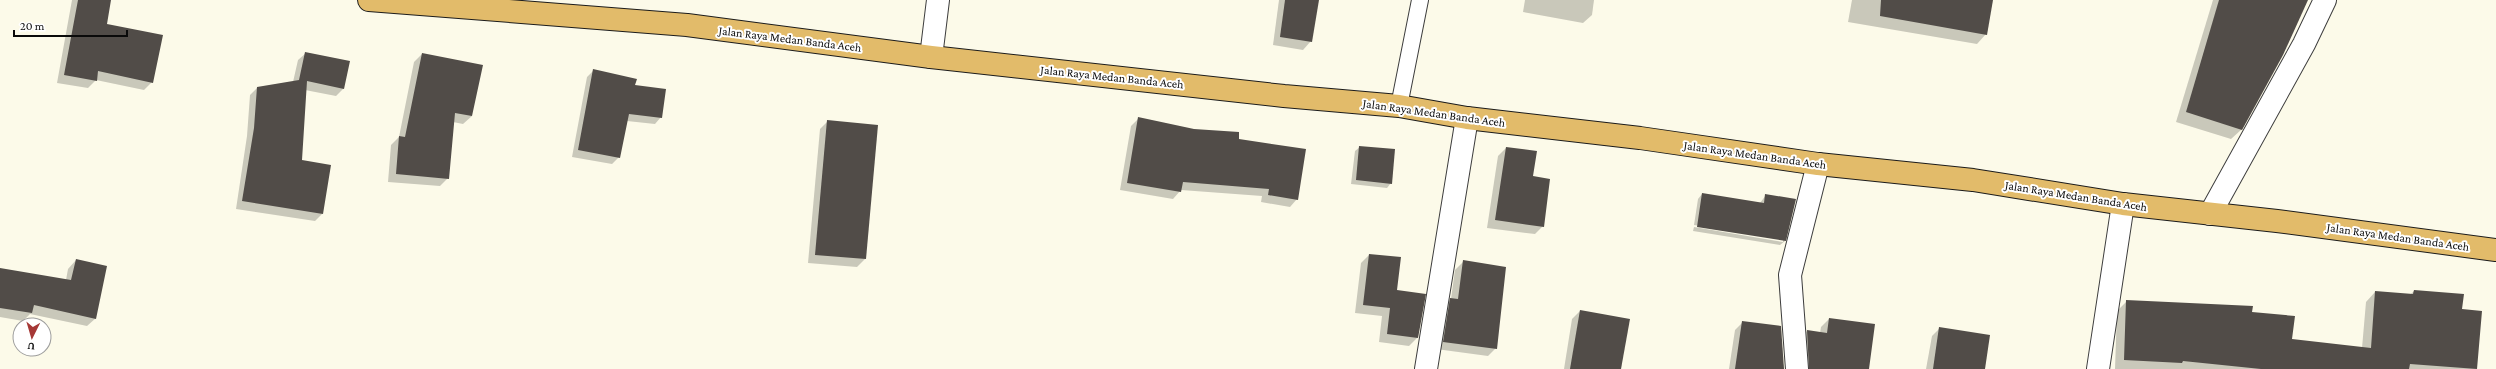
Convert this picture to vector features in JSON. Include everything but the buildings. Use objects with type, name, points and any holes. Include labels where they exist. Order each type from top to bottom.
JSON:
[{"type":"highway","name":"Jalan Raya Medan Banda Aceh","points":[[375,0],[686,25],[931,57],[1284,96],[1399,106],[1467,118],[1640,138],[1818,164],[1973,180],[2123,204],[2363,232],[2496,250]]},
{"type":"street","points":[[931,57],[938,0]]},
{"type":"street","points":[[2210,214],[2304,44],[2325,0]]},
{"type":"street","points":[[1426,369],[1467,118]]},
{"type":"street","points":[[1798,369],[1790,275],[1818,164]]},
{"type":"street","points":[[2098,369],[2123,204]]},
{"type":"lane","points":[[1399,106],[1420,0]]}]
